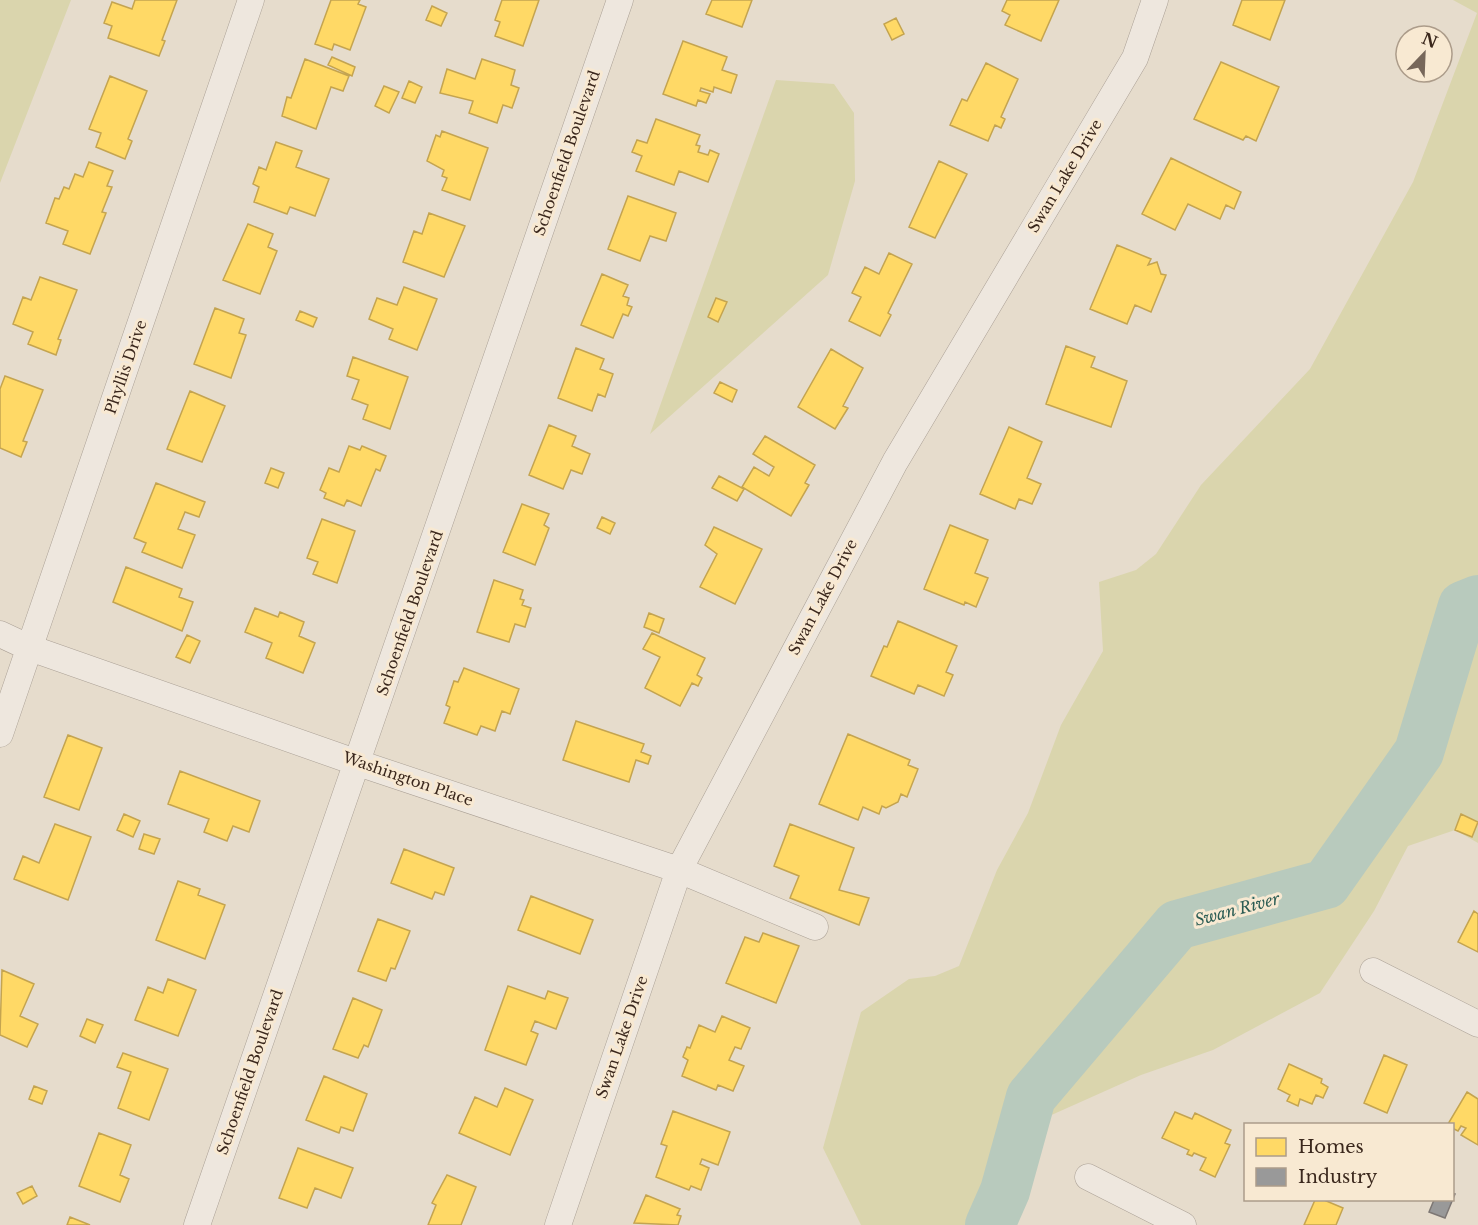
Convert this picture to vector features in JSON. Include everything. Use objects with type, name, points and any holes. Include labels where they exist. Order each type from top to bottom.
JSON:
[{"type":"street","name":"Phyllis Drive","points":[[0,734],[251,0]]},
{"type":"street","name":"Schoenfield Boulevard","points":[[196,1225],[358,763],[620,0]]},
{"type":"street","name":"Swan Lake Drive","points":[[558,1225],[679,870],[895,462],[1135,58],[1155,0]]},
{"type":"street","name":"Washington Place","points":[[0,634],[30,648],[358,763],[679,870],[815,927]]},
{"type":"street","points":[[1373,971],[1478,1024]]},
{"type":"street","points":[[1088,1177],[1183,1225]]},
{"type":"shaded area","points":[[0,0],[71,0],[0,183]]},
{"type":"shaded area","points":[[1453,0],[1478,0],[1478,843],[1455,830],[1408,846],[1374,911],[1320,993],[1213,1050],[1141,1075],[1047,1117],[981,1225],[861,1225],[823,1148],[861,1012],[909,979],[935,976],[959,966],[997,870],[1028,813],[1061,725],[1103,651],[1099,582],[1136,570],[1156,554],[1201,485],[1310,369],[1413,182],[1450,84],[1454,84],[1454,74],[1477,13]]},
{"type":"shaded area","points":[[776,80],[834,84],[854,113],[855,181],[828,275],[650,434]]},
{"type":"building: Homes","points":[[135,0],[177,0],[162,40],[165,41],[159,56],[108,38],[112,26],[104,23],[112,2],[132,9]]},
{"type":"building: Homes","points":[[331,0],[360,0],[358,4],[366,7],[350,50],[334,44],[332,50],[315,44]]},
{"type":"building: Homes","points":[[502,0],[539,0],[523,46],[495,36],[500,22],[495,20]]},
{"type":"building: Homes","points":[[712,0],[752,0],[742,27],[706,14]]},
{"type":"building: Homes","points":[[1007,0],[1059,0],[1041,41],[1005,25],[1010,15],[1002,11]]},
{"type":"building: Homes","points":[[1242,0],[1285,0],[1270,40],[1233,25]]},
{"type":"building: Homes","points":[[432,6],[447,13],[441,26],[426,20]]},
{"type":"building: Homes","points":[[896,18],[904,34],[892,40],[884,24]]},
{"type":"building: Homes","points":[[683,41],[727,57],[722,70],[737,75],[731,93],[714,87],[713,92],[701,88],[700,91],[710,94],[706,103],[698,100],[696,106],[663,94]]},
{"type":"building: Homes","points":[[332,57],[355,67],[352,76],[328,65]]},
{"type":"building: Homes","points":[[305,59],[349,76],[343,91],[331,87],[316,129],[282,116],[287,97],[291,98]]},
{"type":"building: Homes","points":[[482,59],[515,70],[511,85],[519,88],[512,108],[503,105],[497,123],[469,113],[473,101],[440,93],[447,69],[475,79]]},
{"type":"building: Homes","points":[[1221,62],[1279,87],[1256,141],[1246,136],[1243,140],[1194,119]]},
{"type":"building: Homes","points":[[986,63],[1018,79],[1001,117],[1005,119],[1001,128],[995,125],[988,141],[950,125],[962,99],[967,101]]},
{"type":"building: Homes","points":[[110,76],[147,91],[128,139],[132,141],[125,159],[96,147],[101,133],[89,129]]},
{"type":"building: Homes","points":[[409,81],[422,87],[415,103],[402,98]]},
{"type":"building: Homes","points":[[384,86],[399,92],[389,113],[375,106]]},
{"type":"building: Homes","points":[[656,119],[700,135],[696,145],[700,146],[698,152],[708,155],[710,150],[719,154],[708,182],[679,171],[674,185],[636,171],[642,156],[632,152],[637,140],[647,143]]},
{"type":"building: Homes","points":[[442,131],[488,148],[470,200],[442,190],[447,178],[442,176],[444,170],[427,161],[436,135],[440,137]]},
{"type":"building: Homes","points":[[276,142],[302,151],[296,167],[329,179],[315,216],[290,207],[287,214],[254,202],[259,187],[253,184],[259,167],[266,170]]},
{"type":"building: Homes","points":[[1171,158],[1241,192],[1234,209],[1226,205],[1220,219],[1188,204],[1175,230],[1142,214]]},
{"type":"building: Homes","points":[[939,161],[967,174],[935,238],[909,227]]},
{"type":"building: Homes","points":[[89,162],[113,171],[107,186],[112,187],[102,212],[106,213],[90,254],[63,244],[68,231],[46,223],[55,198],[59,199],[64,187],[69,189],[75,174],[83,177]]},
{"type":"building: Homes","points":[[628,196],[676,213],[666,241],[650,236],[640,261],[608,249]]},
{"type":"building: Homes","points":[[429,213],[465,226],[444,277],[403,262],[414,231],[422,234]]},
{"type":"building: Homes","points":[[248,224],[273,234],[268,247],[277,251],[260,294],[223,280]]},
{"type":"building: Homes","points":[[1117,245],[1151,259],[1148,265],[1157,262],[1161,274],[1166,275],[1151,312],[1135,305],[1127,324],[1090,309]]},
{"type":"building: Homes","points":[[889,253],[912,264],[888,313],[891,315],[880,336],[849,321],[861,297],[852,293],[865,267],[879,274]]},
{"type":"building: Homes","points":[[602,274],[628,285],[623,296],[629,298],[627,305],[632,307],[628,316],[623,314],[613,338],[581,325]]},
{"type":"building: Homes","points":[[40,277],[77,290],[58,339],[61,340],[56,355],[28,344],[33,332],[13,324],[23,297],[31,300]]},
{"type":"building: Homes","points":[[404,287],[437,299],[417,350],[389,339],[393,329],[369,319],[377,298],[397,305]]},
{"type":"building: Homes","points":[[716,298],[727,302],[718,322],[708,317]]},
{"type":"building: Homes","points":[[215,308],[244,319],[239,333],[246,335],[231,378],[194,364]]},
{"type":"building: Homes","points":[[300,311],[317,318],[313,327],[296,320]]},
{"type":"building: Homes","points":[[1066,346],[1095,357],[1091,367],[1127,381],[1111,427],[1046,404]]},
{"type":"building: Homes","points":[[576,348],[604,359],[600,369],[613,374],[605,397],[598,394],[592,411],[558,398]]},
{"type":"building: Homes","points":[[831,349],[863,368],[843,406],[848,408],[835,429],[798,407]]},
{"type":"building: Homes","points":[[353,357],[408,377],[390,429],[363,419],[368,405],[352,399],[359,380],[347,376]]},
{"type":"building: Homes","points":[[5,376],[43,390],[23,441],[27,442],[21,457],[0,448],[0,389]]},
{"type":"building: Homes","points":[[720,382],[737,390],[732,402],[714,393]]},
{"type":"building: Homes","points":[[190,391],[225,406],[202,462],[167,449]]},
{"type":"building: Homes","points":[[549,425],[576,436],[572,446],[590,454],[582,474],[571,470],[563,489],[529,475]]},
{"type":"building: Homes","points":[[1009,427],[1042,442],[1027,478],[1041,484],[1032,504],[1019,499],[1015,509],[980,494]]},
{"type":"building: Homes","points":[[765,436],[815,465],[805,483],[809,485],[791,516],[742,487],[754,467],[769,476],[774,467],[753,454]]},
{"type":"building: Homes","points":[[349,446],[360,450],[362,446],[386,456],[380,471],[376,469],[361,506],[347,500],[344,506],[324,498],[326,493],[320,490],[329,468],[339,472]]},
{"type":"building: Homes","points":[[271,468],[284,473],[278,488],[265,483]]},
{"type":"building: Homes","points":[[719,476],[744,489],[737,501],[712,488]]},
{"type":"building: Homes","points":[[156,483],[205,502],[199,517],[185,512],[178,529],[195,535],[182,568],[142,552],[146,543],[134,538]]},
{"type":"building: Homes","points":[[522,504],[549,514],[544,525],[549,528],[535,565],[503,552]]},
{"type":"building: Homes","points":[[602,517],[615,523],[610,534],[597,528]]},
{"type":"building: Homes","points":[[322,519],[355,531],[337,583],[313,574],[318,562],[307,558]]},
{"type":"building: Homes","points":[[950,525],[988,540],[975,573],[988,578],[976,607],[965,602],[964,605],[924,589]]},
{"type":"building: Homes","points":[[714,527],[762,549],[735,604],[700,587],[717,554],[705,545]]},
{"type":"building: Homes","points":[[126,567],[182,589],[179,597],[193,602],[182,631],[113,602]]},
{"type":"building: Homes","points":[[494,580],[523,590],[520,599],[524,600],[522,605],[531,608],[525,627],[515,624],[509,642],[477,632]]},
{"type":"building: Homes","points":[[255,608],[278,617],[280,612],[304,622],[299,636],[315,643],[303,673],[266,658],[272,643],[245,632]]},
{"type":"building: Homes","points":[[649,613],[664,619],[659,633],[644,627]]},
{"type":"building: Homes","points":[[898,621],[957,646],[946,672],[953,675],[944,696],[918,685],[914,694],[871,676]]},
{"type":"building: Homes","points":[[652,633],[705,658],[697,675],[702,678],[698,686],[692,683],[680,706],[645,688],[660,657],[643,649]]},
{"type":"building: Homes","points":[[187,635],[200,641],[190,663],[176,657]]},
{"type":"building: Homes","points":[[464,668],[519,689],[510,714],[502,711],[495,731],[481,726],[477,735],[444,723],[450,707],[446,705],[454,681],[458,682]]},
{"type":"building: Homes","points":[[576,721],[644,744],[641,752],[651,756],[648,764],[636,760],[629,782],[563,760]]},
{"type":"building: Homes","points":[[848,734],[910,760],[908,765],[918,769],[907,797],[901,794],[898,802],[886,808],[882,806],[879,814],[863,807],[858,820],[819,804]]},
{"type":"building: Homes","points":[[68,735],[102,748],[79,810],[44,797]]},
{"type":"building: Homes","points":[[180,771],[260,801],[249,832],[233,826],[227,841],[204,832],[209,819],[168,804]]},
{"type":"building: Homes","points":[[124,814],[140,821],[133,837],[117,830]]},
{"type":"building: Homes","points":[[1461,814],[1478,822],[1472,837],[1455,830]]},
{"type":"building: Homes","points":[[55,824],[91,837],[68,900],[14,879],[23,856],[39,863]]},
{"type":"building: Homes","points":[[790,824],[854,848],[839,890],[869,898],[859,925],[790,898],[799,876],[774,866]]},
{"type":"building: Homes","points":[[144,834],[160,839],[154,854],[139,849]]},
{"type":"building: Homes","points":[[404,849],[454,868],[444,895],[435,892],[432,899],[391,883]]},
{"type":"building: Homes","points":[[178,881],[200,889],[198,895],[225,905],[205,959],[156,940]]},
{"type":"building: Homes","points":[[531,896],[593,920],[580,954],[518,930]]},
{"type":"building: Homes","points":[[1474,911],[1478,914],[1478,952],[1458,942]]},
{"type":"building: Homes","points":[[378,919],[410,931],[395,969],[391,968],[386,981],[358,971]]},
{"type":"building: Homes","points":[[763,933],[799,946],[776,1003],[726,983],[745,937],[759,942]]},
{"type":"building: Homes","points":[[2,970],[34,984],[20,1016],[38,1024],[27,1047],[0,1035]]},
{"type":"building: Homes","points":[[168,979],[196,990],[178,1036],[135,1020],[148,987],[163,993]]},
{"type":"building: Homes","points":[[508,986],[545,999],[548,991],[568,998],[556,1029],[535,1021],[531,1031],[538,1034],[526,1065],[485,1050]]},
{"type":"building: Homes","points":[[353,998],[382,1010],[368,1047],[364,1045],[358,1058],[333,1049]]},
{"type":"building: Homes","points":[[722,1016],[750,1028],[741,1049],[735,1047],[729,1060],[744,1066],[733,1091],[718,1085],[716,1090],[682,1076],[688,1060],[683,1057],[687,1047],[690,1048],[699,1025],[715,1032]]},
{"type":"building: Homes","points":[[87,1019],[103,1025],[95,1043],[80,1036]]},
{"type":"building: Homes","points":[[123,1053],[168,1069],[149,1120],[118,1108],[131,1072],[117,1067]]},
{"type":"building: Homes","points":[[1384,1055],[1407,1065],[1387,1113],[1364,1103]]},
{"type":"building: Homes","points":[[1289,1064],[1322,1079],[1321,1083],[1328,1087],[1323,1098],[1316,1095],[1312,1104],[1300,1099],[1298,1106],[1287,1101],[1290,1095],[1278,1089]]},
{"type":"building: Homes","points":[[324,1076],[367,1094],[353,1131],[341,1127],[339,1133],[306,1120]]},
{"type":"building: Homes","points":[[34,1086],[47,1091],[42,1104],[29,1099]]},
{"type":"building: Homes","points":[[505,1088],[533,1100],[510,1155],[459,1133],[475,1097],[497,1107]]},
{"type":"building: Homes","points":[[1467,1092],[1478,1099],[1478,1145],[1461,1135],[1466,1128],[1461,1126],[1458,1131],[1454,1129],[1454,1123],[1449,1123]]},
{"type":"building: Homes","points":[[673,1111],[730,1132],[718,1165],[702,1159],[700,1164],[709,1168],[701,1190],[691,1186],[689,1190],[656,1177],[667,1146],[661,1144]]},
{"type":"building: Homes","points":[[1175,1112],[1192,1119],[1195,1113],[1231,1130],[1225,1143],[1230,1145],[1215,1177],[1200,1170],[1206,1158],[1194,1153],[1192,1156],[1187,1154],[1189,1150],[1162,1138]]},
{"type":"building: Homes","points":[[99,1133],[131,1145],[120,1175],[129,1179],[120,1202],[79,1186]]},
{"type":"building: Homes","points":[[298,1148],[353,1168],[341,1198],[315,1188],[307,1208],[279,1198]]},
{"type":"building: Homes","points":[[447,1175],[476,1187],[461,1225],[428,1225],[436,1205],[432,1203]]},
{"type":"building: Homes","points":[[32,1186],[37,1196],[23,1204],[17,1193]]},
{"type":"building: Homes","points":[[646,1195],[680,1209],[677,1215],[681,1216],[678,1225],[634,1223]]},
{"type":"building: Homes","points":[[1315,1201],[1326,1201],[1343,1208],[1336,1225],[1304,1225]]},
{"type":"building: Homes","points":[[70,1217],[90,1225],[67,1225]]},
{"type":"building: Industry","points":[[1434,1201],[1452,1201],[1445,1218],[1429,1212]]},
{"type":"waterway","name":"Swan River","points":[[990,1225],[1005,1191],[1031,1097],[1177,925],[1326,884],[1419,752],[1463,606],[1478,600]]}]
